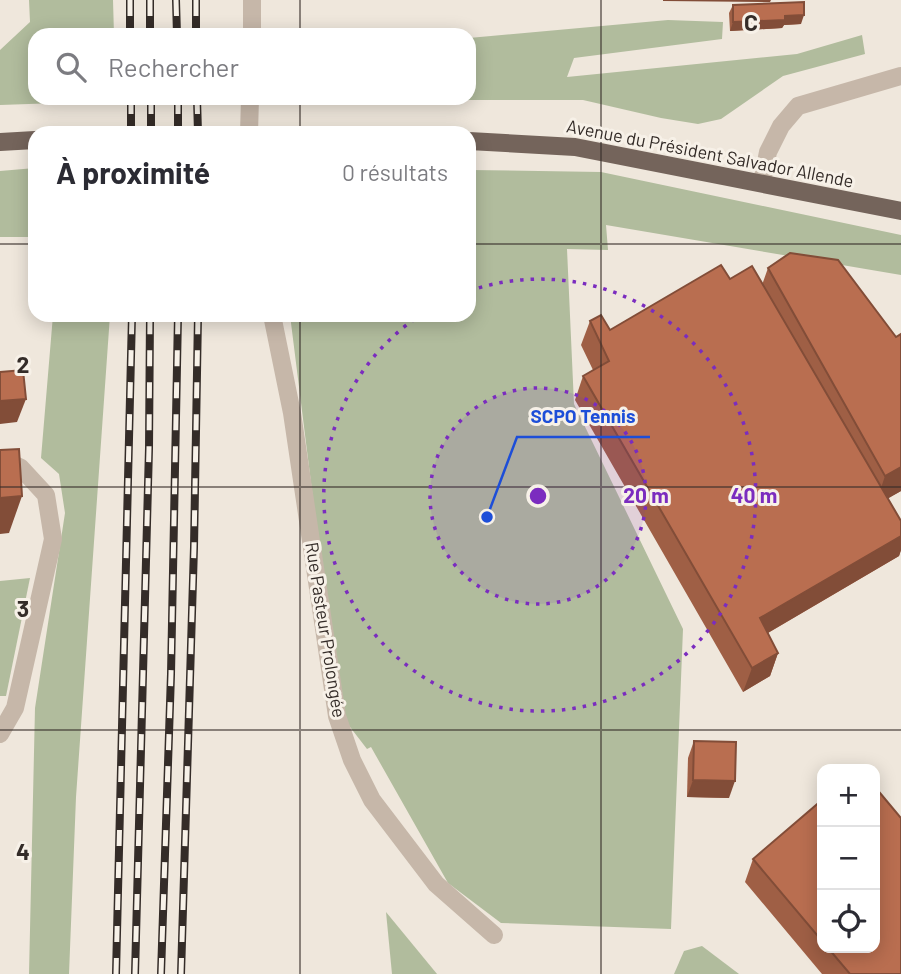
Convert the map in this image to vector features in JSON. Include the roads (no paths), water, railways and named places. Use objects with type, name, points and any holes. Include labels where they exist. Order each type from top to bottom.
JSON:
[{"type":"main road","points":[[0,142],[28,140]]},
{"type":"main road","name":"Avenue du Président Salvador Allende","points":[[476,141],[575,147],[901,211]]},
{"type":"street","points":[[252,0],[252,28]]},
{"type":"street","points":[[762,182],[768,152],[780,126],[798,106],[901,76]]},
{"type":"street","points":[[249,126],[250,105]]},
{"type":"street","name":"Rue Pasteur Prolongée","points":[[273,322],[292,413],[337,716],[343,738],[361,783],[436,884],[494,934]]},
{"type":"street","points":[[0,458],[21,468],[46,495],[53,540],[15,708],[0,734]]},
{"type":"railway","points":[[130,0],[130,28]]},
{"type":"railway","points":[[150,0],[150,28]]},
{"type":"railway","points":[[176,0],[177,28]]},
{"type":"railway","points":[[196,0],[196,28]]},
{"type":"railway","points":[[131,105],[131,126]]},
{"type":"railway","points":[[151,105],[151,126]]},
{"type":"railway","points":[[178,105],[178,126]]},
{"type":"railway","points":[[197,105],[198,126]]},
{"type":"railway","points":[[116,974],[132,322]]},
{"type":"railway","points":[[135,974],[150,322]]},
{"type":"railway","points":[[161,974],[171,674],[178,322]]},
{"type":"railway","points":[[181,974],[198,322]]},
{"type":"place","name":"SCPO Tennis","points":[[487,517]]}]
